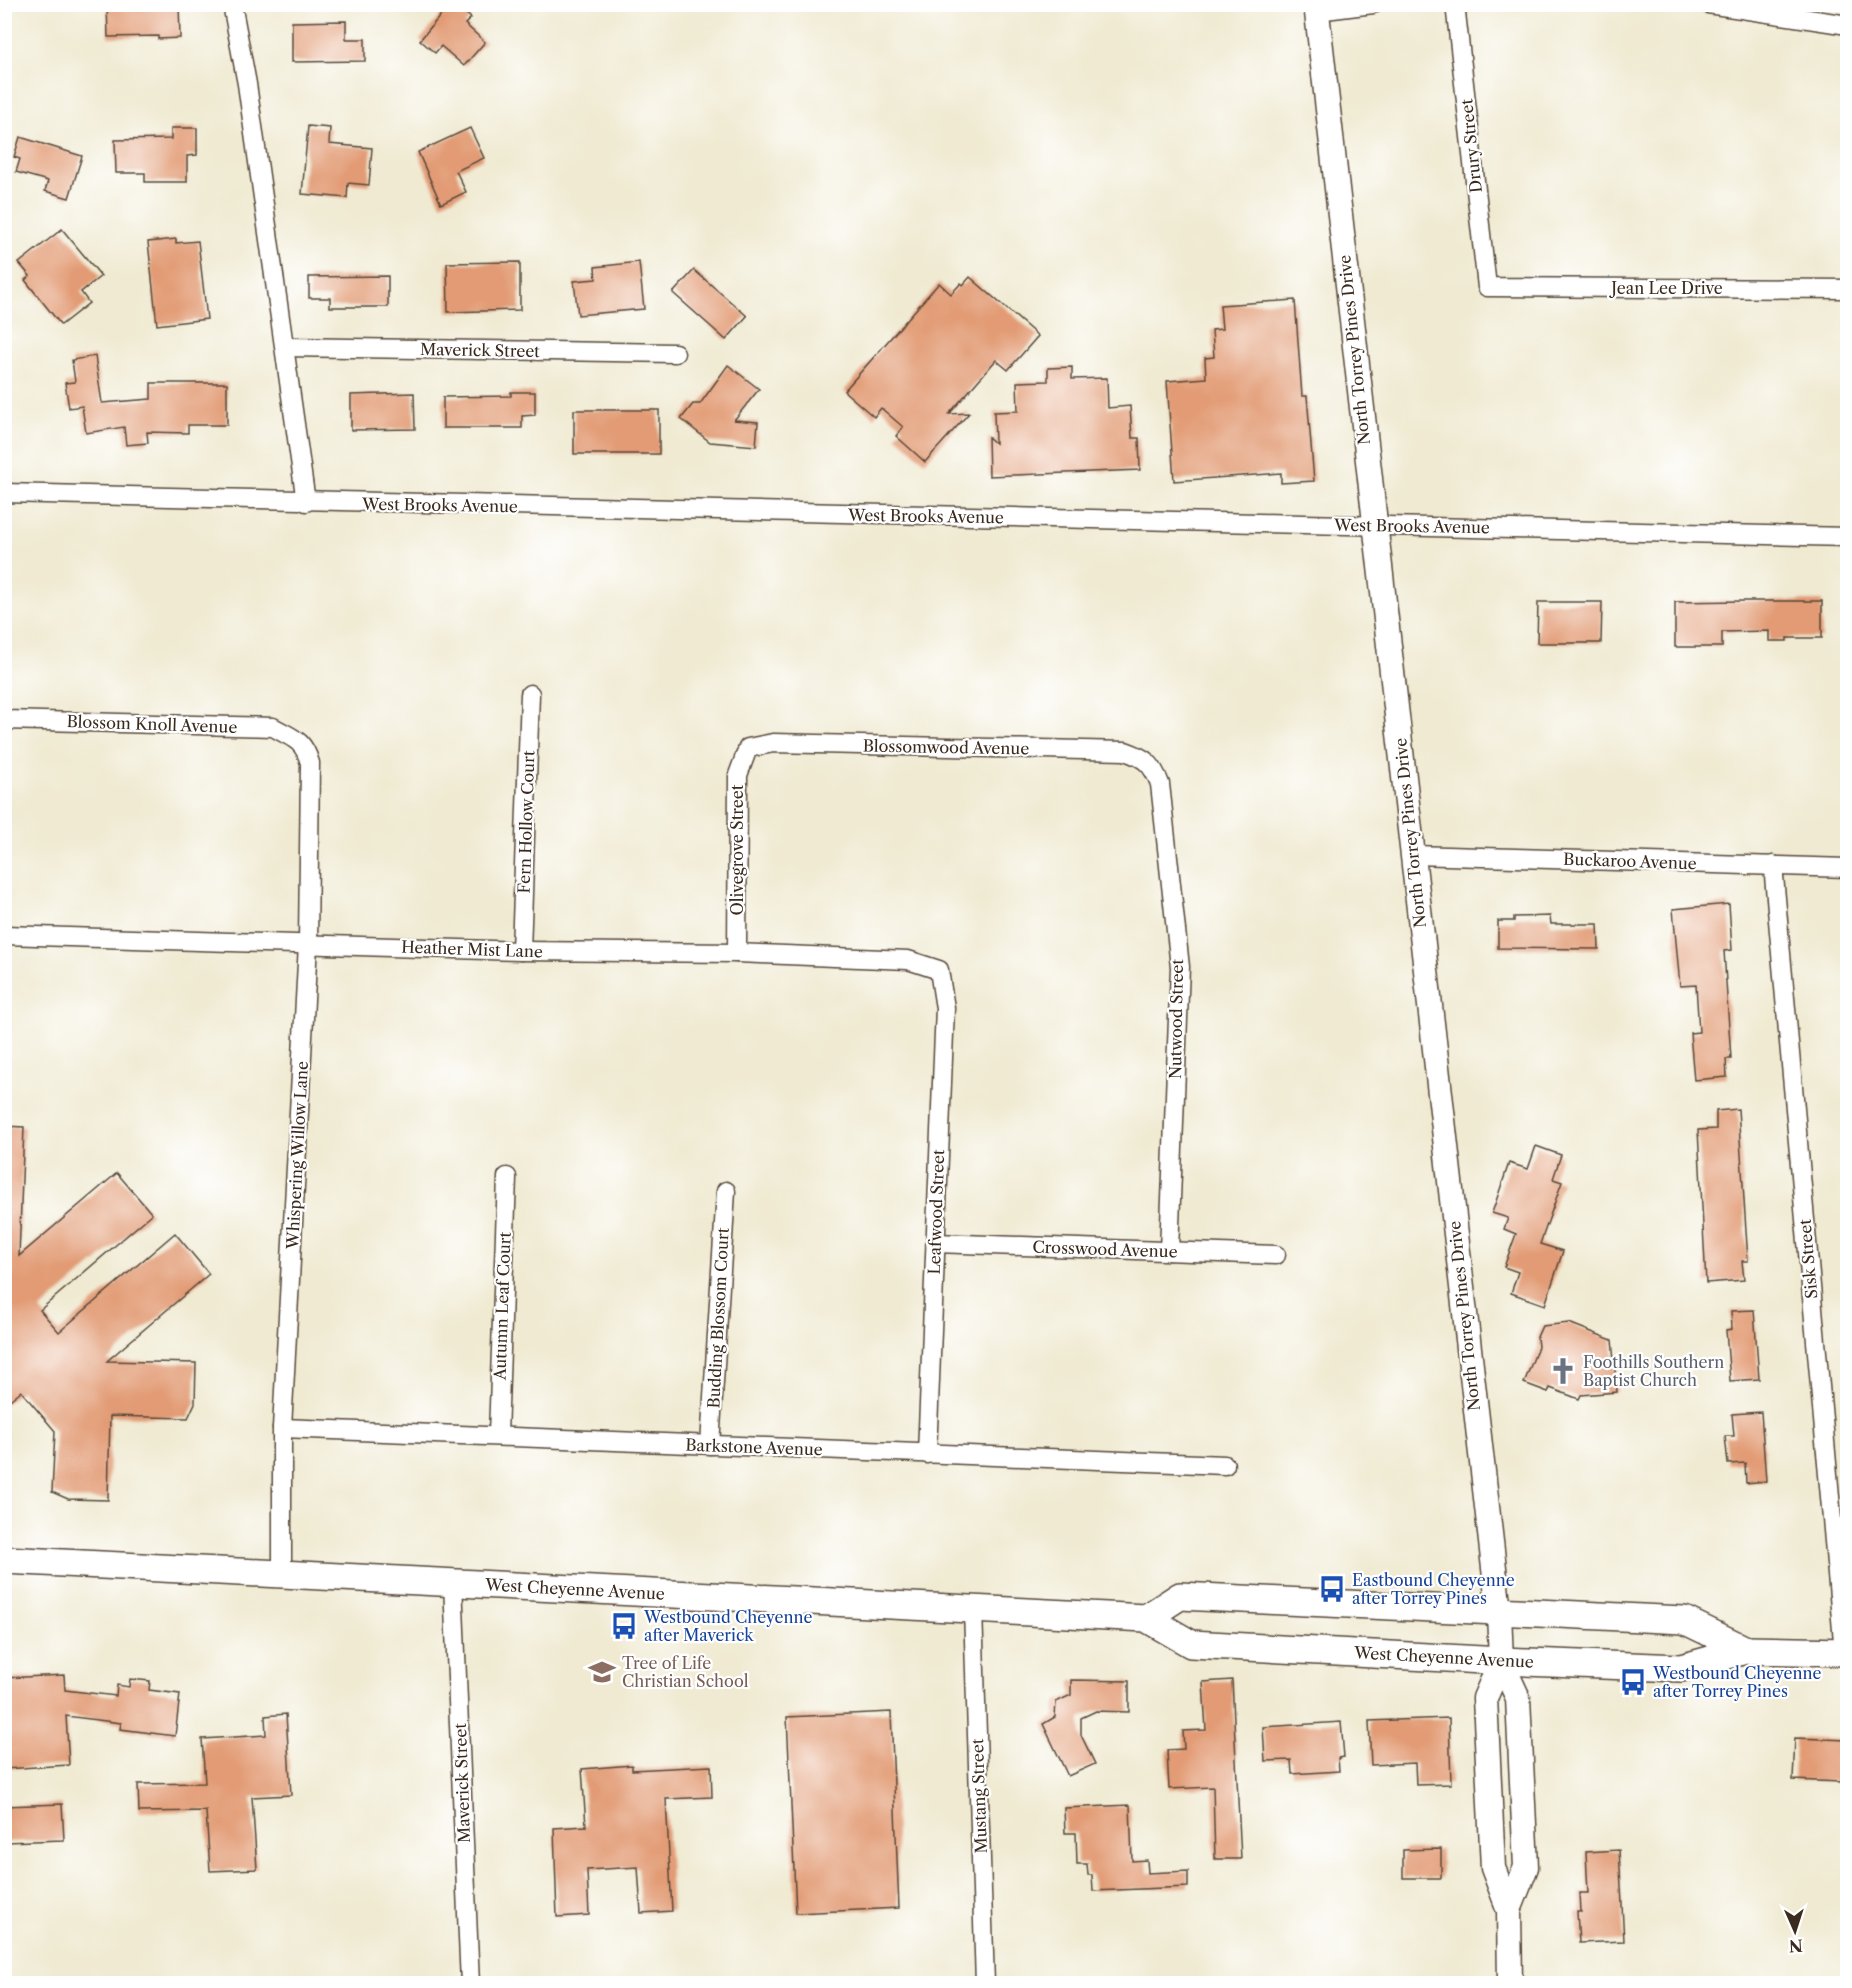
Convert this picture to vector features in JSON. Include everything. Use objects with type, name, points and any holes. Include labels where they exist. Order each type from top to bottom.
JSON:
[{"type":"main road","name":"North Torrey Pines Drive","points":[[1316,8],[1499,1612],[1501,1661],[1518,1698],[1526,1867],[1509,1910]]},
{"type":"main road","name":"West Cheyenne Avenue","points":[[4,1560],[1146,1618],[1191,1644],[1501,1661],[1681,1668],[1746,1650],[1846,1652]]},
{"type":"main road","name":"West Cheyenne Avenue","points":[[1146,1618],[1180,1596],[1684,1620],[1746,1650]]},
{"type":"main road","name":"North Torrey Pines Drive","points":[[1501,1661],[1485,1698],[1493,1868],[1509,1910],[1510,1983]]},
{"type":"main road","points":[[1519,1887],[1512,1881],[1506,1829],[1500,1818],[1490,1812],[1500,1803],[1504,1790],[1504,1759],[1520,1740]]},
{"type":"street","points":[[232,4],[247,84],[306,502]]},
{"type":"street","points":[[1316,8],[1373,4]]},
{"type":"street","name":"Drury Street","points":[[1455,4],[1487,287]]},
{"type":"street","points":[[1708,4],[1848,25]]},
{"type":"street","name":"Jean Lee Drive","points":[[1487,287],[1848,289]]},
{"type":"street","name":"Maverick Street","points":[[285,347],[675,353]]},
{"type":"street","name":"West Brooks Avenue","points":[[4,493],[1848,537]]},
{"type":"street","name":"Fern Hollow Court","points":[[521,951],[530,694]]},
{"type":"street","name":"Blossom Knoll Avenue","points":[[4,720],[273,727],[297,740]]},
{"type":"street","name":"Whispering Willow Lane","points":[[282,1574],[282,1428],[308,944],[310,763],[306,748],[297,740]]},
{"type":"street","name":"Blossomwood Avenue","points":[[748,748],[773,743],[1125,751],[1143,758]]},
{"type":"street","name":"Olivegrove Street","points":[[737,953],[738,775],[748,748]]},
{"type":"street","name":"Nutwood Street","points":[[1143,758],[1155,771],[1160,783],[1180,967],[1169,1251]]},
{"type":"street","name":"Buckaroo Avenue","points":[[1413,855],[1848,868]]},
{"type":"street","name":"Sisk Street","points":[[1773,865],[1846,1652]]},
{"type":"street","name":"Heather Mist Lane","points":[[4,935],[521,951],[737,953],[908,960],[939,970]]},
{"type":"street","name":"Leafwood Street","points":[[927,1454],[945,1008],[939,970]]},
{"type":"street","name":"Autumn Leaf Court","points":[[498,1435],[507,1177]]},
{"type":"street","name":"Budding Blossom Court","points":[[710,1445],[726,1191]]},
{"type":"street","name":"Crosswood Avenue","points":[[935,1243],[1276,1255]]},
{"type":"street","name":"Barkstone Avenue","points":[[282,1428],[1225,1465]]},
{"type":"street","name":"Maverick Street","points":[[453,1583],[470,1983]]},
{"type":"street","name":"Mustang Street","points":[[973,1609],[985,1983]]},
{"type":"building","points":[[107,4],[179,4],[180,38],[108,37]]},
{"type":"building","points":[[450,4],[455,4],[471,18],[465,24],[485,42],[464,66],[441,46],[435,53],[420,40]]},
{"type":"building","points":[[346,21],[346,39],[365,39],[365,61],[292,62],[292,22]]},
{"type":"building","points":[[308,126],[330,128],[329,144],[372,148],[369,185],[348,183],[347,198],[302,194]]},
{"type":"building","points":[[171,128],[197,128],[197,155],[187,156],[187,182],[145,182],[145,173],[116,173],[115,140],[171,139]]},
{"type":"building","points":[[470,128],[484,158],[456,171],[466,192],[441,204],[418,152]]},
{"type":"building","points":[[20,137],[82,156],[69,198],[45,191],[48,181],[16,172],[20,159],[14,157]]},
{"type":"building","points":[[62,229],[101,276],[81,292],[89,303],[61,325],[25,280],[30,276],[19,263]]},
{"type":"building","points":[[176,239],[176,243],[198,241],[207,319],[157,325],[148,242]]},
{"type":"building","points":[[520,262],[520,310],[448,312],[447,263]]},
{"type":"building","points":[[639,262],[644,309],[578,315],[574,281],[596,279],[595,267]]},
{"type":"building","points":[[694,270],[747,316],[726,340],[673,293]]},
{"type":"building","points":[[388,276],[388,307],[330,307],[330,298],[309,298],[309,277]]},
{"type":"building","points":[[970,277],[1038,336],[1008,370],[996,360],[949,414],[969,413],[925,462],[896,436],[903,427],[881,408],[874,417],[844,391],[939,283],[951,294]]},
{"type":"building","points":[[1295,300],[1302,396],[1307,396],[1314,481],[1281,483],[1281,473],[1174,481],[1167,381],[1206,378],[1205,358],[1214,357],[1212,330],[1222,329],[1220,305]]},
{"type":"building","points":[[95,356],[102,403],[151,399],[151,383],[227,383],[227,425],[188,425],[188,433],[147,432],[148,443],[126,445],[124,427],[86,433],[82,406],[69,408],[65,383],[75,382],[72,360]]},
{"type":"building","points":[[728,365],[759,389],[734,420],[758,422],[756,446],[710,442],[681,419],[693,404],[700,404]]},
{"type":"building","points":[[1072,367],[1072,379],[1107,378],[1108,408],[1130,406],[1132,438],[1139,438],[1140,470],[989,476],[988,437],[995,443],[994,412],[1018,411],[1017,382],[1048,381],[1048,368]]},
{"type":"building","points":[[511,392],[535,392],[535,415],[522,416],[522,428],[443,428],[443,397],[511,396]]},
{"type":"building","points":[[414,393],[415,429],[351,430],[351,395]]},
{"type":"building","points":[[574,410],[659,410],[659,454],[574,454]]},
{"type":"building","points":[[1822,601],[1822,638],[1787,638],[1787,641],[1769,641],[1769,631],[1722,632],[1722,647],[1675,647],[1675,602]]},
{"type":"building","points":[[1538,602],[1602,602],[1601,643],[1537,643]]},
{"type":"building","points":[[1729,904],[1732,950],[1724,951],[1731,1059],[1726,1059],[1727,1077],[1694,1080],[1690,1033],[1699,1032],[1696,985],[1680,986],[1673,909]]},
{"type":"building","points":[[1550,916],[1551,924],[1598,924],[1599,949],[1498,948],[1498,921],[1514,921],[1514,917]]},
{"type":"building","points":[[1738,1109],[1748,1261],[1742,1261],[1744,1280],[1706,1283],[1698,1130],[1716,1129],[1716,1111]]},
{"type":"building","points":[[4,1126],[24,1127],[19,1256],[117,1173],[152,1214],[40,1310],[59,1332],[175,1233],[209,1274],[107,1361],[196,1363],[195,1403],[188,1418],[110,1416],[108,1500],[68,1499],[52,1492],[55,1431],[21,1391],[4,1405]]},
{"type":"building","points":[[1536,1146],[1561,1155],[1553,1179],[1562,1182],[1540,1244],[1563,1251],[1545,1305],[1511,1293],[1518,1272],[1504,1267],[1516,1234],[1504,1229],[1508,1218],[1492,1213],[1509,1163],[1528,1169]]},
{"type":"building","points":[[1754,1310],[1759,1379],[1730,1381],[1726,1330],[1732,1329],[1731,1311]]},
{"type":"building","points":[[1569,1323],[1612,1340],[1617,1392],[1581,1395],[1579,1399],[1550,1388],[1548,1392],[1524,1383],[1538,1347],[1537,1337],[1542,1326]]},
{"type":"building","points":[[1761,1412],[1766,1481],[1746,1483],[1745,1463],[1728,1464],[1725,1436],[1734,1436],[1732,1414]]},
{"type":"building","points":[[64,1675],[65,1690],[116,1696],[117,1685],[129,1687],[130,1679],[150,1681],[149,1690],[180,1694],[175,1736],[120,1729],[121,1723],[66,1716],[69,1765],[4,1769],[4,1678]]},
{"type":"building","points":[[1071,1680],[1129,1681],[1129,1712],[1096,1711],[1081,1718],[1081,1735],[1095,1764],[1068,1776],[1043,1724],[1055,1717],[1056,1702],[1071,1695]]},
{"type":"building","points":[[1232,1680],[1241,1859],[1215,1859],[1213,1787],[1169,1789],[1167,1750],[1184,1749],[1183,1731],[1206,1730],[1203,1682]]},
{"type":"building","points":[[891,1712],[899,1908],[796,1913],[787,1717]]},
{"type":"building","points":[[286,1714],[291,1795],[252,1797],[257,1869],[210,1871],[206,1811],[139,1812],[138,1784],[205,1783],[202,1739],[266,1735],[265,1716]]},
{"type":"building","points":[[1449,1718],[1451,1784],[1416,1785],[1415,1763],[1371,1765],[1369,1721]]},
{"type":"building","points":[[1341,1722],[1344,1757],[1338,1758],[1339,1771],[1292,1774],[1291,1760],[1265,1761],[1263,1727]]},
{"type":"building","points":[[1795,1738],[1848,1740],[1848,1772],[1843,1772],[1842,1782],[1793,1780]]},
{"type":"building","points":[[632,1765],[632,1770],[711,1766],[712,1797],[666,1799],[672,1911],[641,1913],[638,1867],[587,1870],[589,1915],[557,1917],[554,1828],[586,1826],[582,1769]]},
{"type":"building","points":[[62,1804],[64,1840],[4,1842],[4,1806]]},
{"type":"building","points":[[1130,1805],[1132,1861],[1147,1860],[1148,1873],[1188,1871],[1188,1887],[1093,1891],[1092,1875],[1088,1875],[1087,1864],[1077,1864],[1076,1833],[1065,1833],[1064,1808]]},
{"type":"building","points":[[1441,1849],[1441,1878],[1403,1878],[1403,1850]]},
{"type":"building","points":[[1619,1850],[1624,1941],[1579,1943],[1577,1912],[1581,1912],[1580,1893],[1588,1893],[1586,1852]]},
{"type":"place","name":"Foothills Southern Baptist Church","points":[[1563,1371]]},
{"type":"place","name":"Eastbound Cheyenne after Torrey Pines","points":[[1332,1589]]},
{"type":"place","name":"Westbound Cheyenne after Maverick","points":[[624,1626]]},
{"type":"place","name":"Tree of Life Christian School","points":[[602,1672]]},
{"type":"place","name":"Westbound Cheyenne after Torrey Pines","points":[[1633,1682]]}]
